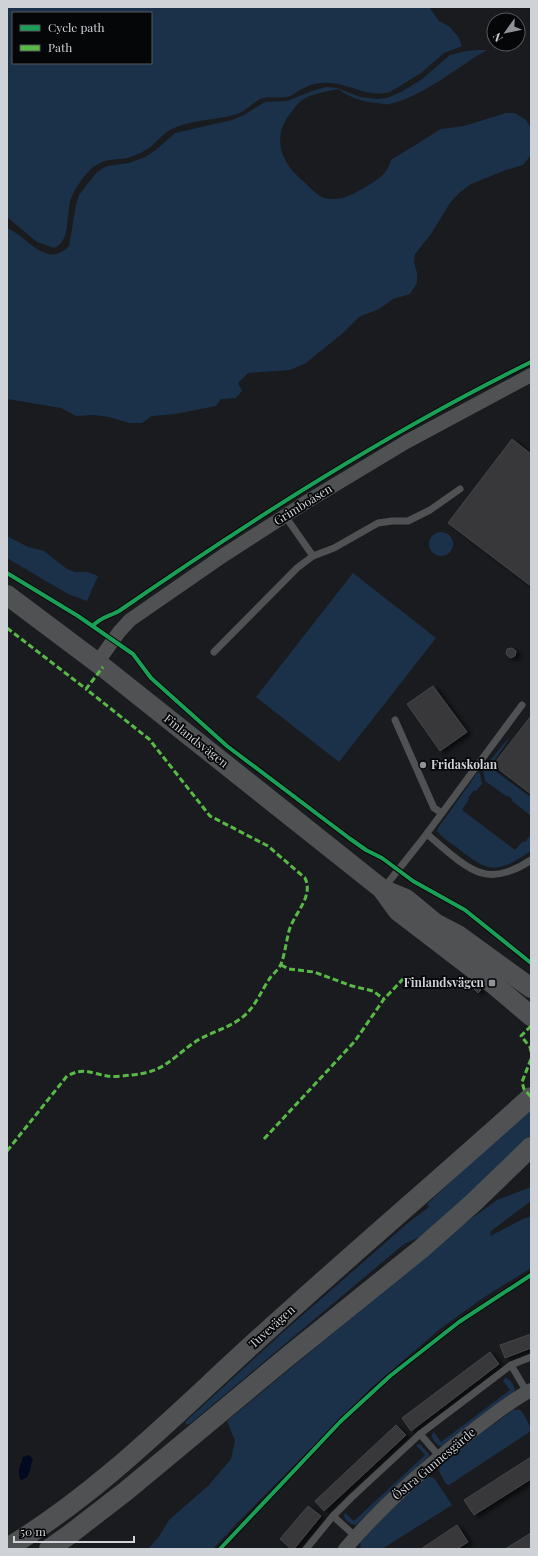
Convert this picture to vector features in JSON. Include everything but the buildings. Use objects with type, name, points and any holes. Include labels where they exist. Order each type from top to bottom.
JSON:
[{"type":"main road","name":"Finlandsvägen","points":[[7,595],[97,663],[382,889],[398,911],[492,983],[531,1016]]},
{"type":"main road","name":"Finlandsvägen","points":[[382,889],[406,899],[435,923],[458,935],[531,988]]},
{"type":"main road","name":"Tuvevägen","points":[[7,1548],[45,1524],[109,1475],[262,1336],[531,1097]]},
{"type":"main road","points":[[49,1549],[126,1491],[286,1358],[421,1249],[473,1203],[531,1147]]},
{"type":"street","name":"Grimboåsen","points":[[97,663],[119,632],[139,613],[285,516],[406,442],[531,376]]},
{"type":"street","name":"Östra Gunnesgärde","points":[[345,1549],[374,1516],[440,1457],[491,1417],[529,1391]]},
{"type":"lane","points":[[214,652],[297,568],[313,556],[334,548],[378,523],[408,521],[430,510],[460,489]]},
{"type":"lane","points":[[285,516],[313,556]]},
{"type":"lane","points":[[382,889],[427,834],[522,706]]},
{"type":"lane","points":[[395,720],[434,808],[442,814]]},
{"type":"lane","points":[[427,834],[469,867],[482,873],[494,874],[507,872],[531,860]]},
{"type":"lane","points":[[306,1549],[333,1516],[352,1496],[420,1434],[511,1365],[531,1357]]},
{"type":"lane","points":[[511,1365],[529,1391]]},
{"type":"lane","points":[[420,1434],[440,1457]]},
{"type":"lane","points":[[333,1516],[355,1536]]},
{"type":"shaded area","points":[[7,7],[429,7],[439,21],[450,27],[459,38],[462,46],[444,53],[421,73],[390,92],[381,94],[339,84],[315,84],[307,86],[288,97],[267,97],[260,99],[238,114],[179,126],[166,133],[149,148],[139,153],[129,157],[102,162],[94,167],[85,176],[74,192],[70,202],[67,228],[63,240],[59,245],[54,248],[37,242],[7,217]]},
{"type":"shaded area","points":[[486,50],[415,95],[390,104],[384,104],[362,101],[347,95],[338,89],[319,93],[309,96],[301,101],[286,119],[282,129],[280,138],[281,147],[283,156],[288,165],[313,191],[325,198],[336,199],[352,194],[375,181],[385,173],[391,160],[441,129],[464,126],[506,113],[515,113],[526,120],[531,128],[531,155],[523,165],[471,184],[459,193],[450,203],[431,234],[415,254],[414,262],[417,273],[417,283],[410,294],[393,299],[379,309],[359,317],[343,333],[306,363],[290,370],[248,373],[238,383],[242,391],[236,398],[221,399],[216,406],[175,414],[152,416],[142,423],[129,423],[109,417],[94,415],[76,416],[61,408],[7,399],[7,228],[45,253],[53,254],[61,252],[69,246],[79,195],[97,172],[107,166],[129,163],[145,157],[157,149],[175,133],[232,120],[244,115],[265,102],[287,101],[326,87],[337,88],[360,97],[378,99],[387,98],[401,92],[421,80],[450,55],[466,51]]},
{"type":"shaded area","points":[[441,532],[449,536],[453,544],[449,552],[441,556],[433,552],[429,544],[433,536]]},
{"type":"shaded area","points":[[7,536],[28,547],[44,551],[67,569],[75,572],[88,572],[98,576],[87,601],[68,594],[7,558]]},
{"type":"shaded area","points":[[353,573],[436,638],[339,762],[256,697]]},
{"type":"shaded area","points":[[509,739],[490,767],[531,797],[531,816],[512,801],[512,799],[485,781],[483,769]]},
{"type":"shaded area","points":[[478,772],[480,774],[482,784],[476,791],[474,790],[462,810],[515,850],[523,841],[525,842],[531,834],[531,851],[502,867],[494,868],[478,863],[447,841],[437,831]]},
{"type":"shaded area","points":[[531,1106],[531,1140],[426,1234],[404,1244],[191,1423],[186,1425],[185,1422],[281,1334],[409,1222],[429,1207],[427,1204]]},
{"type":"shaded area","points":[[531,1187],[531,1201],[491,1231],[490,1236],[531,1216],[531,1268],[483,1298],[440,1329],[370,1389],[213,1549],[148,1549],[158,1538],[169,1520],[209,1485],[231,1459],[235,1441],[227,1421],[397,1280],[447,1236],[497,1200]]},
{"type":"shaded area","points":[[505,1378],[511,1381],[515,1391],[513,1393],[442,1447],[435,1442],[432,1438],[432,1434],[434,1432],[441,1442],[510,1390],[503,1381]]},
{"type":"shaded area","points":[[513,1410],[519,1410],[522,1412],[530,1426],[531,1431],[449,1485],[446,1484],[439,1471],[440,1466],[465,1445]]},
{"type":"shaded area","points":[[420,1444],[429,1456],[356,1525],[347,1521],[344,1515],[345,1513],[354,1521],[425,1455],[416,1445]]},
{"type":"shaded area","points":[[29,1455],[33,1459],[30,1472],[25,1479],[21,1480],[19,1473],[20,1466],[23,1457]]},
{"type":"shaded area","points":[[427,1477],[434,1478],[452,1505],[382,1549],[361,1549],[360,1542],[390,1510]]},
{"type":"marked path","points":[[7,628],[86,689],[103,667]]},
{"type":"marked path","points":[[7,1151],[67,1076],[83,1071],[107,1076],[142,1074],[151,1071],[165,1065],[198,1040],[234,1023],[245,1015],[253,1006],[270,978],[280,966],[284,956],[291,924],[302,905],[307,892],[305,878],[268,846],[210,816],[149,739],[86,689]]},
{"type":"marked path","points":[[281,965],[289,969],[314,972],[352,986],[373,991],[384,999]]},
{"type":"marked path","points":[[264,1139],[355,1041],[384,999],[404,978]]},
{"type":"marked path","points":[[531,1026],[521,1036],[530,1047],[531,1052]]},
{"type":"marked path","points":[[531,1059],[522,1082],[524,1089],[531,1097]]},
{"type":"cycle path","points":[[93,626],[101,619],[119,611],[269,511],[320,479],[424,418],[531,362]]},
{"type":"cycle path","points":[[7,573],[78,616],[133,654],[151,678],[227,746],[366,850],[382,858],[413,881],[465,910],[531,963]]},
{"type":"cycle path","points":[[220,1549],[341,1421],[390,1376],[459,1322],[531,1275]]},
{"type":"place","name":"Fridaskolan","points":[[423,765]]},
{"type":"place","name":"Finlandsvägen","points":[[492,983]]}]
